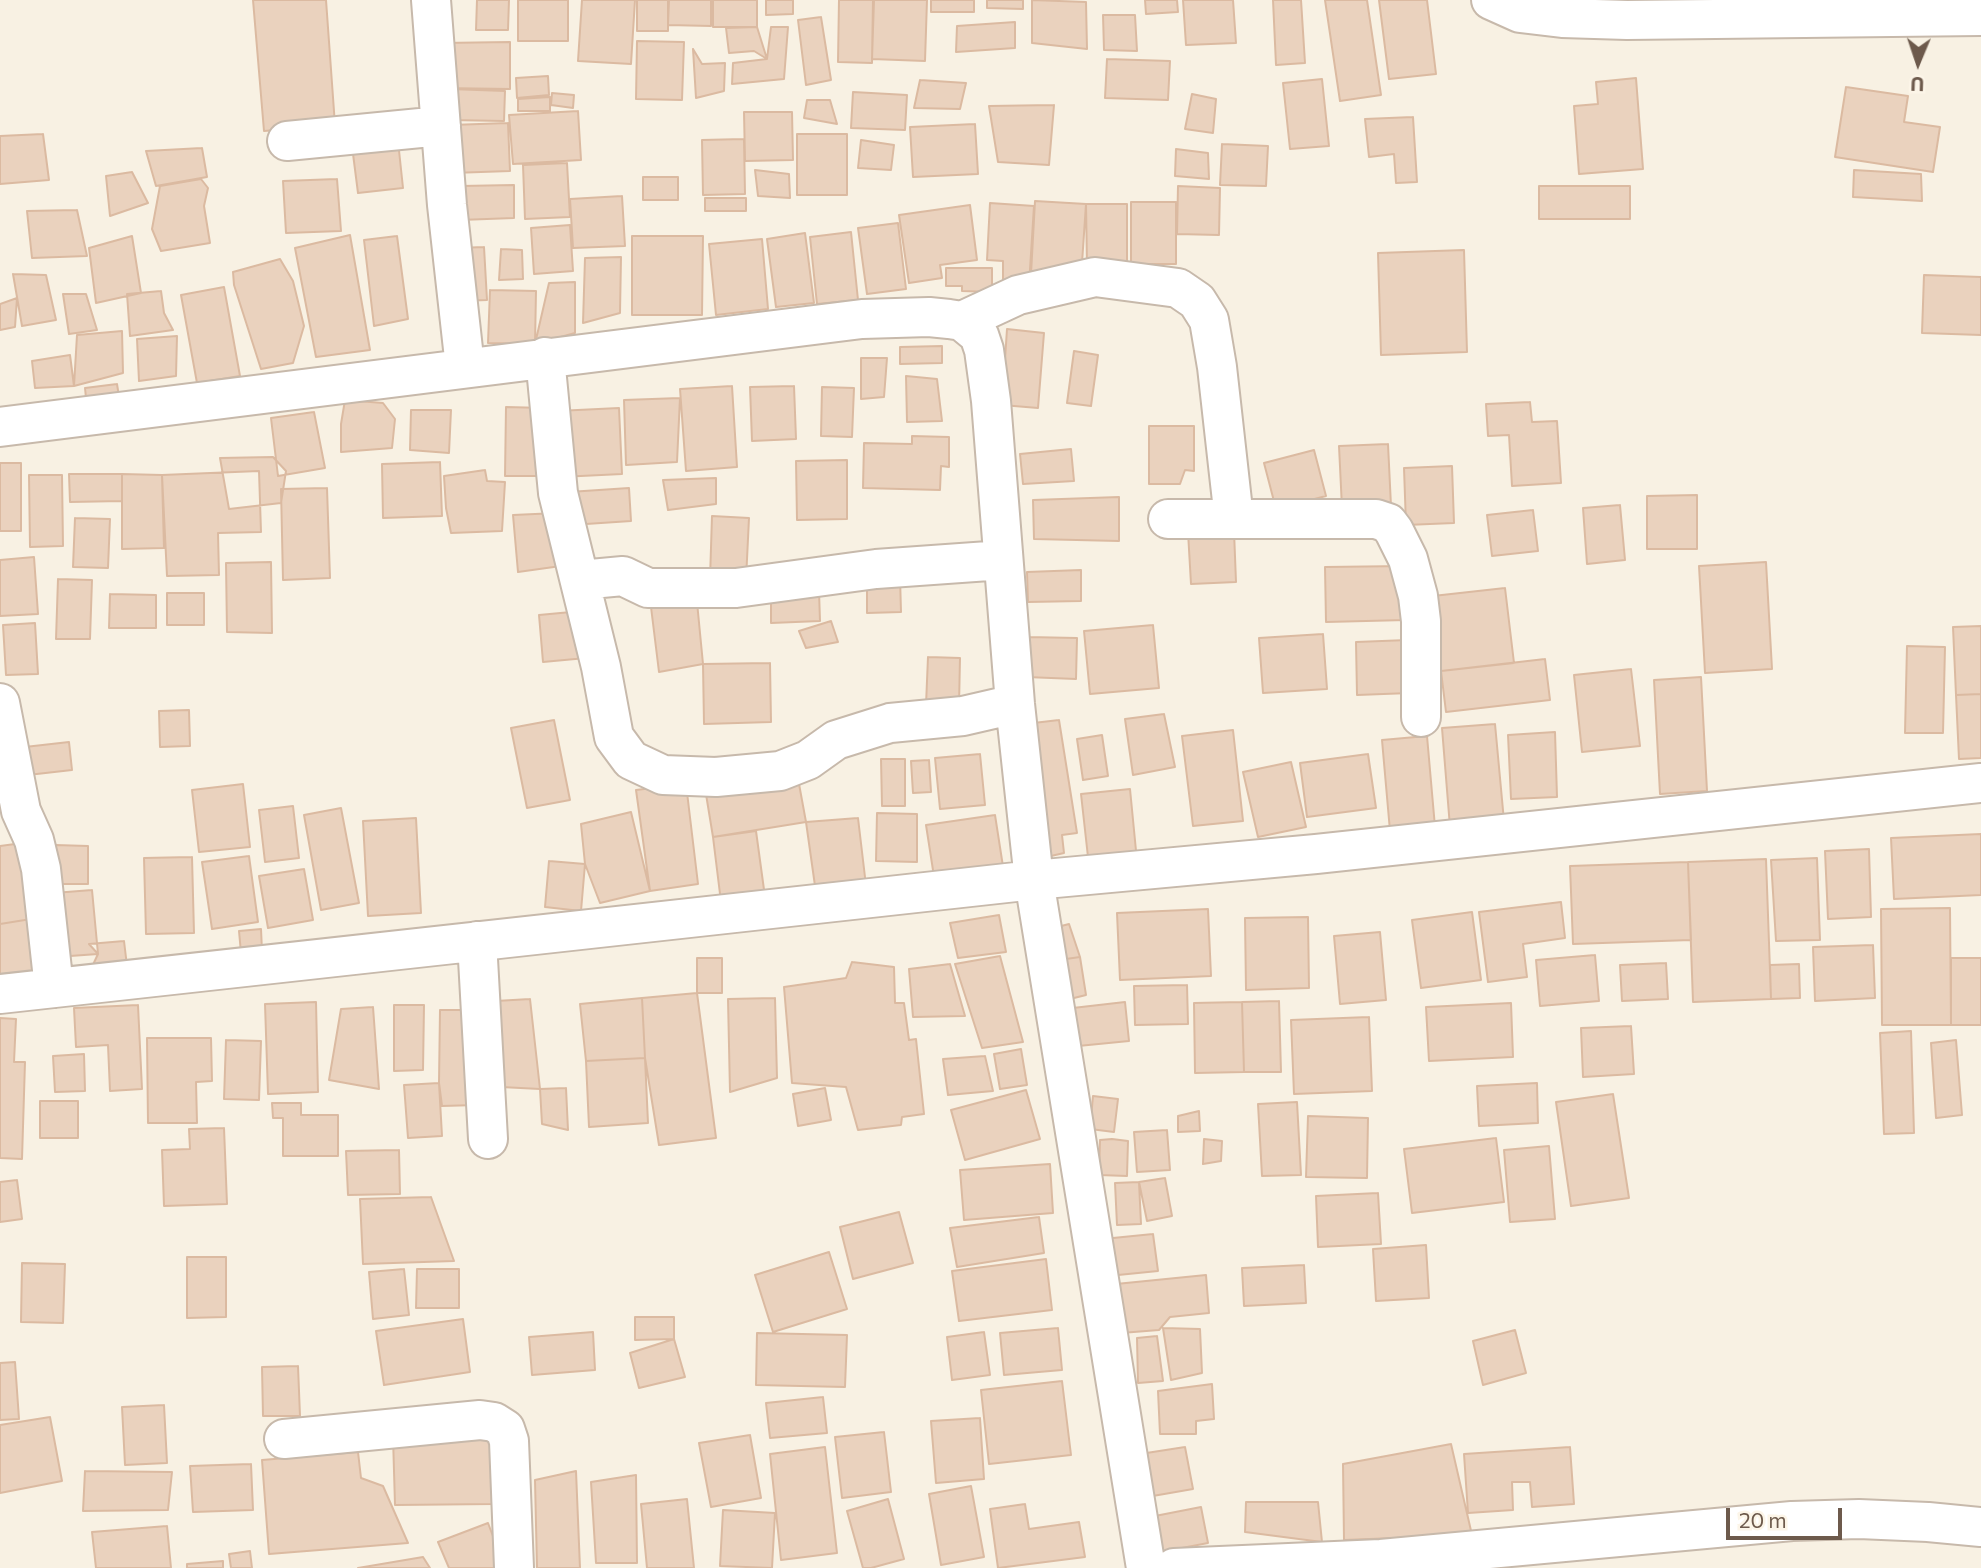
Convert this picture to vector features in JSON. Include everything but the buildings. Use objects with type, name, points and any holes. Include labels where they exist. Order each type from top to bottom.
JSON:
[{"type":"street","points":[[431,0],[447,205],[465,367]]},
{"type":"street","points":[[1491,0],[1520,13],[1614,20],[1981,16]]},
{"type":"street","points":[[287,141],[441,125]]},
{"type":"street","points":[[0,427],[862,319],[929,317],[962,321],[1018,295],[1095,277],[1178,288],[1197,301],[1209,320],[1234,519]]},
{"type":"street","points":[[962,321],[978,335],[984,350],[991,401],[1015,704],[1034,880],[1146,1568]]},
{"type":"street","points":[[545,357],[558,493],[601,667],[614,737],[631,760],[663,775],[716,777],[780,771],[808,760],[836,740],[890,723],[963,716],[1015,704]]},
{"type":"street","points":[[1168,519],[1376,519],[1388,523],[1402,544],[1418,596],[1421,621],[1420,717]]},
{"type":"street","points":[[580,580],[623,576],[648,588],[736,587],[876,569],[1003,560]]},
{"type":"street","points":[[0,703],[21,811],[34,840],[41,869],[54,988]]},
{"type":"street","points":[[0,994],[1034,880],[1316,854],[1981,783]]},
{"type":"street","points":[[477,941],[488,1139]]},
{"type":"street","points":[[284,1439],[480,1420],[494,1422],[505,1429],[509,1441],[514,1568]]},
{"type":"street","points":[[1174,1568],[1381,1559],[1792,1521],[1872,1520],[1981,1527]]}]
